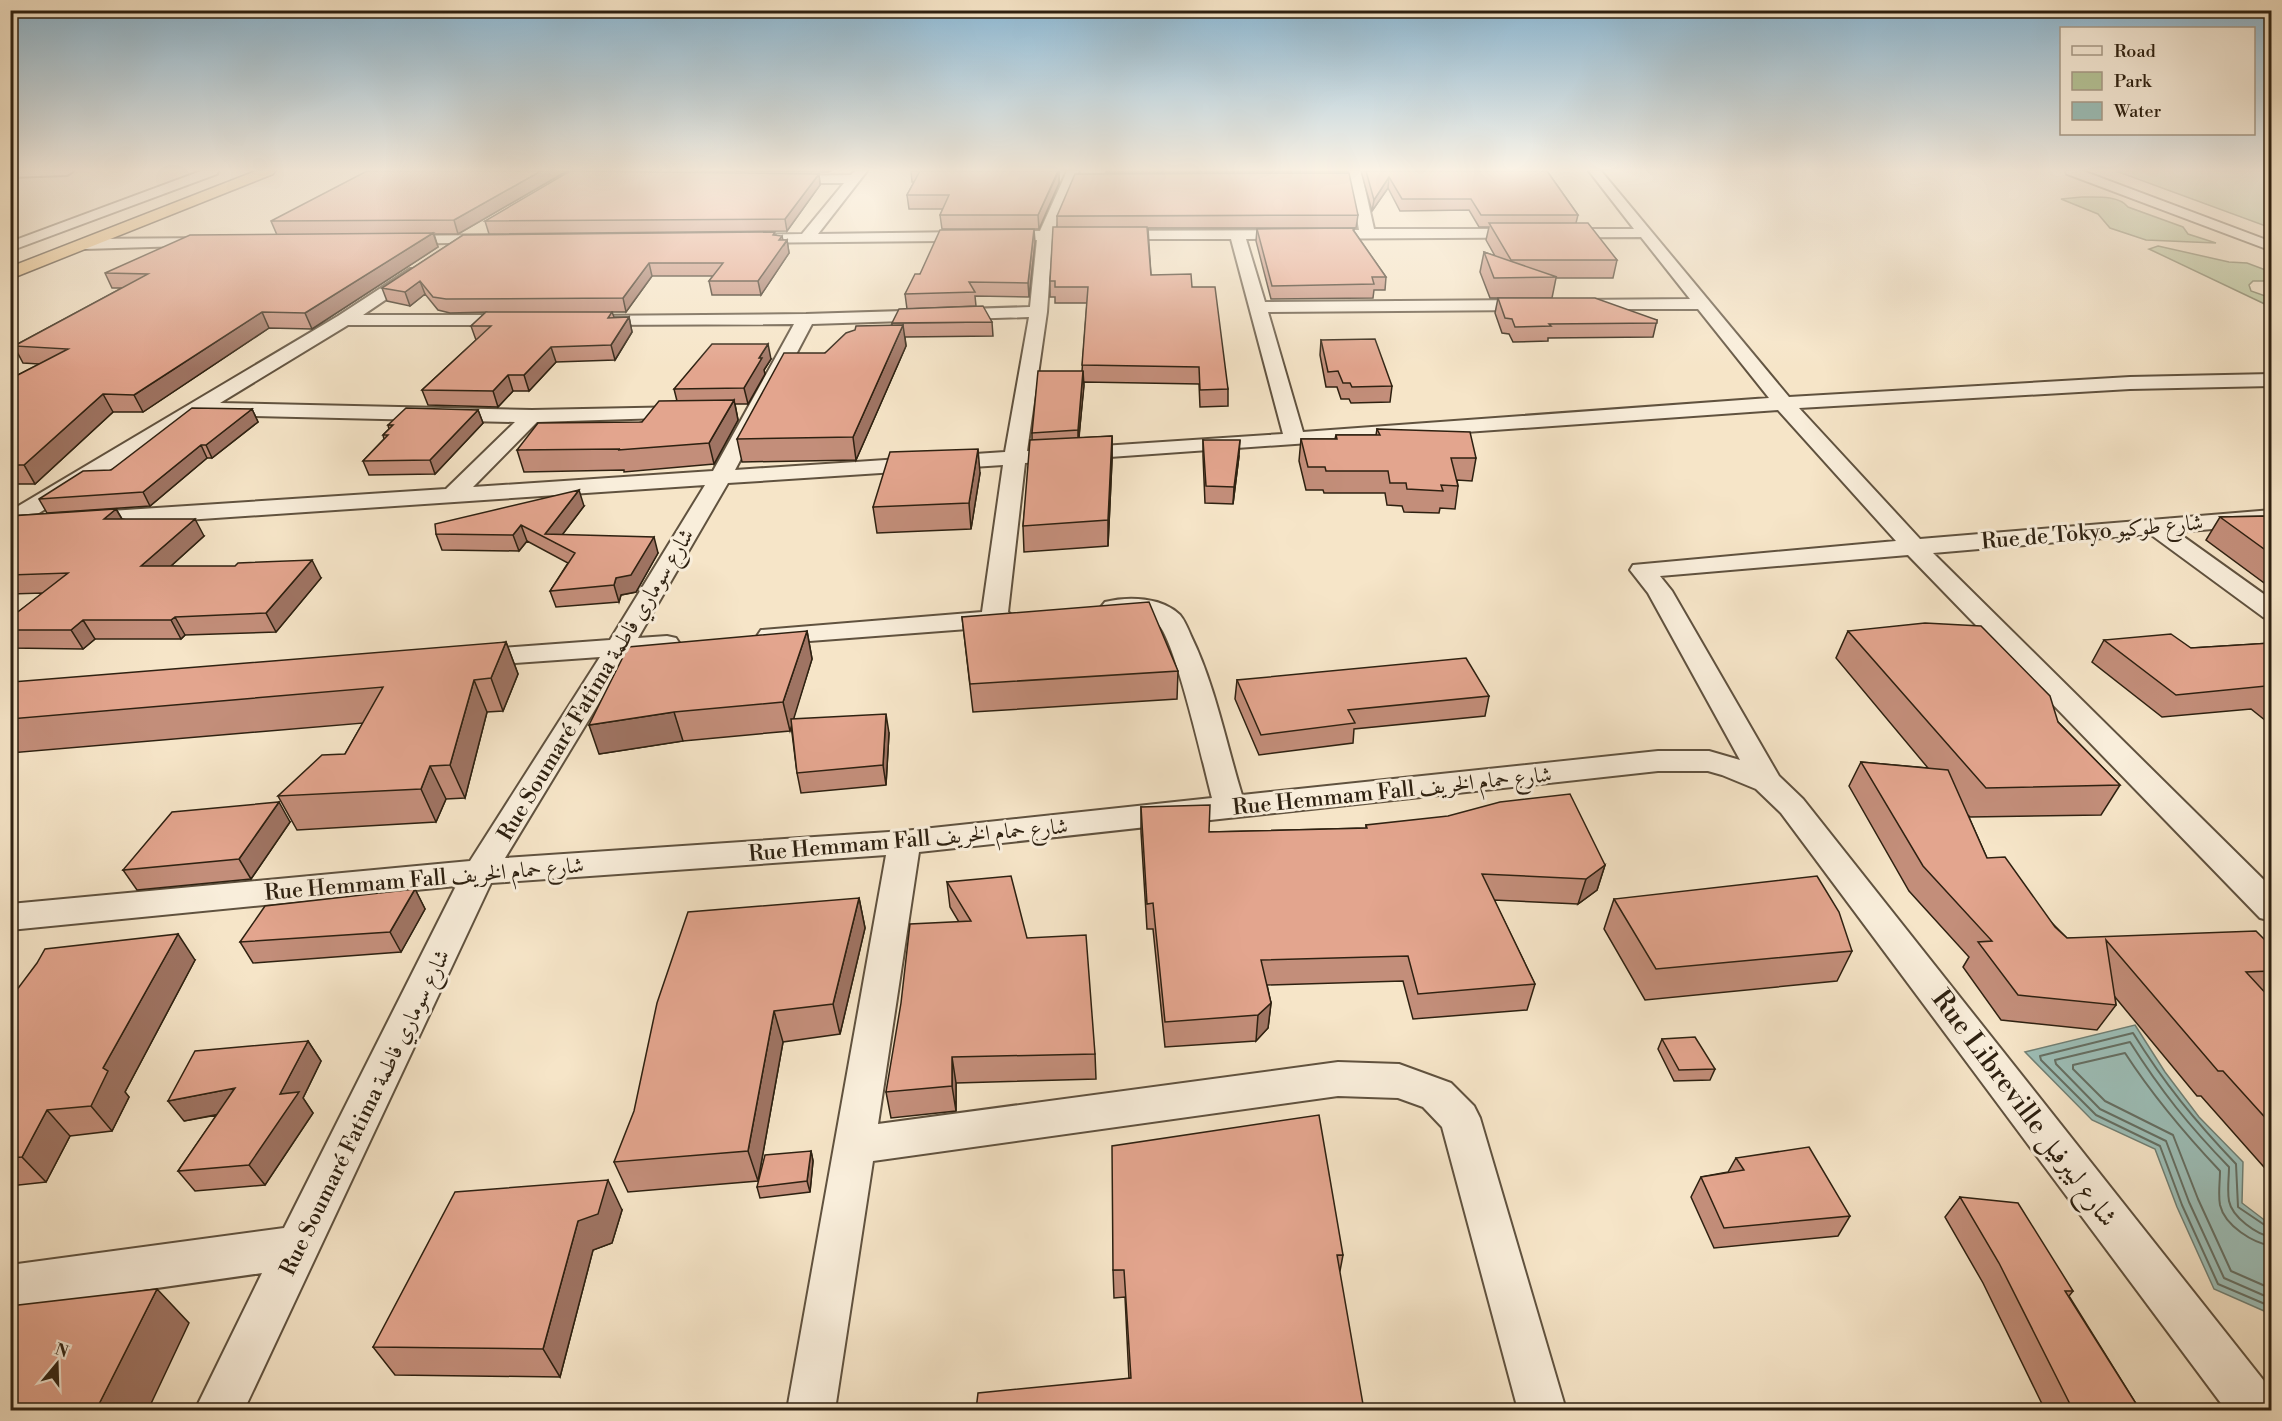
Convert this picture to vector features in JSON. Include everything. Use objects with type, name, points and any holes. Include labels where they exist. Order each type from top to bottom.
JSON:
[{"type":"highway","points":[[10,274],[101,237]]},
{"type":"street","points":[[10,248],[38,237]]},
{"type":"street","points":[[10,523],[344,320],[468,237]]},
{"type":"street","points":[[722,239],[906,237]]},
{"type":"street","points":[[993,619],[1038,312],[1044,237]]},
{"type":"street","points":[[1238,237],[1295,439]]},
{"type":"street","points":[[1648,237],[1784,404],[1913,546],[2271,909]]},
{"type":"street","points":[[2248,237],[2271,246]]},
{"type":"street","points":[[382,240],[511,239]]},
{"type":"street","points":[[84,244],[227,242]]},
{"type":"street","points":[[10,259],[52,257]]},
{"type":"street","points":[[1258,307],[1702,304]]},
{"type":"street","points":[[568,320],[806,319],[1038,312]]},
{"type":"street","name":"Rue Soumaré Fatima شارع سوماري فاطمة","points":[[219,1410],[480,872],[619,648],[720,478],[745,412],[806,319]]},
{"type":"street","points":[[344,320],[533,320]]},
{"type":"street","points":[[10,523],[452,496],[1784,404],[2130,383],[2271,380]]},
{"type":"street","points":[[199,408],[532,416],[710,413]]},
{"type":"street","points":[[452,496],[532,416]]},
{"type":"street","name":"Rue de Tokyo شارع طوكيو","points":[[1779,794],[1659,591],[1642,570],[2154,525],[2271,517]]},
{"type":"street","points":[[2154,525],[2271,612]]},
{"type":"street","points":[[1093,609],[1127,606],[1150,608],[1170,620],[1187,655],[1230,808]]},
{"type":"street","points":[[748,638],[1026,615]]},
{"type":"street","points":[[452,659],[689,643]]},
{"type":"street","name":"Rue Hemmam Fall شارع حمام الخريف","points":[[10,917],[480,872],[904,842],[1658,761],[1709,761],[1733,768],[1779,794]]},
{"type":"street","name":"Rue Libreville شارع ليبرفيل","points":[[1779,794],[1956,1017],[2256,1410]]},
{"type":"street","points":[[811,1410],[904,842]]},
{"type":"street","points":[[855,1145],[1338,1079],[1399,1081],[1437,1095],[1460,1118],[1542,1410]]},
{"type":"street","points":[[10,1287],[300,1247]]},
{"type":"green space","points":[[2138,237],[2198,237],[2216,243],[2146,240]]},
{"type":"green space","points":[[2158,246],[2229,262],[2247,263],[2271,272],[2271,281],[2253,281],[2249,285],[2251,291],[2271,298],[2271,307],[2149,249]]},
{"type":"water","points":[[2135,1025],[2165,1072],[2199,1117],[2243,1162],[2242,1203],[2271,1225],[2271,1314],[2214,1289],[2177,1207],[2155,1149],[2092,1120],[2025,1052]]},
{"type":"building","points":[[185,237],[426,237],[305,313],[262,312],[134,395],[103,394],[24,465],[10,465],[10,379],[68,349],[14,346],[148,274],[105,273]]},
{"type":"building","points":[[459,237],[781,237],[779,240],[787,240],[758,281],[709,281],[723,263],[649,263],[623,298],[446,299],[433,297],[420,281],[405,292],[382,288]]},
{"type":"building","points":[[937,237],[1033,237],[1028,283],[969,282],[975,292],[905,294],[915,274],[920,274]]},
{"type":"building","points":[[1052,237],[1148,237],[1151,275],[1191,274],[1192,287],[1215,287],[1228,389],[1200,390],[1199,367],[1082,365],[1088,287],[1055,287],[1055,281],[1050,281]]},
{"type":"building","points":[[1259,237],[1358,237],[1386,277],[1372,277],[1374,284],[1272,286]]},
{"type":"building","points":[[1498,237],[1599,237],[1617,260],[1511,260]]},
{"type":"building","points":[[1484,252],[1557,277],[1494,278]]},
{"type":"building","points":[[1498,298],[1595,298],[1657,320],[1657,323],[1549,324],[1551,326],[1515,327],[1512,319],[1505,318]]},
{"type":"building","points":[[983,306],[992,322],[892,323],[899,309]]},
{"type":"building","points":[[486,312],[612,312],[608,318],[629,317],[611,345],[551,347],[524,375],[508,375],[493,391],[422,390],[491,326],[471,326]]},
{"type":"building","points":[[903,325],[853,437],[737,439],[784,353],[825,353],[846,333],[855,330],[856,326]]},
{"type":"building","points":[[1375,339],[1392,386],[1352,387],[1350,383],[1343,383],[1338,371],[1328,372],[1321,340]]},
{"type":"building","points":[[712,344],[768,344],[744,388],[674,389]]},
{"type":"building","points":[[1038,371],[1083,371],[1078,430],[1032,433]]},
{"type":"building","points":[[734,400],[709,443],[618,450],[620,449],[517,450],[538,423],[642,422],[659,401]]},
{"type":"building","points":[[192,408],[252,409],[206,445],[201,445],[143,492],[39,499],[83,471],[111,470]]},
{"type":"building","points":[[406,408],[478,410],[430,460],[363,461],[388,435],[383,435],[393,425],[388,425]]},
{"type":"building","points":[[1377,429],[1470,432],[1476,458],[1451,458],[1458,486],[1441,485],[1443,491],[1407,489],[1406,483],[1390,483],[1388,471],[1326,471],[1325,467],[1308,467],[1301,439],[1337,439],[1336,435],[1380,435]]},
{"type":"building","points":[[1112,436],[1108,520],[1023,526],[1030,440]]},
{"type":"building","points":[[1203,440],[1240,440],[1234,487],[1206,486]]},
{"type":"building","points":[[978,449],[969,503],[873,507],[890,452]]},
{"type":"building","points":[[579,490],[545,534],[654,537],[631,575],[616,578],[614,585],[550,591],[575,553],[521,525],[513,535],[436,534],[435,524]]},
{"type":"building","points":[[116,509],[104,519],[195,519],[141,566],[235,566],[238,563],[312,560],[266,613],[175,617],[171,620],[83,620],[71,630],[10,630],[10,618],[68,573],[10,575],[10,516]]},
{"type":"building","points":[[2271,516],[2271,554],[2220,517]]},
{"type":"building","points":[[1149,602],[1178,671],[970,684],[962,617]]},
{"type":"building","points":[[1925,623],[1981,626],[2050,696],[2058,722],[2120,785],[1986,788],[1848,631]]},
{"type":"building","points":[[807,631],[783,702],[674,712],[589,725],[628,647]]},
{"type":"building","points":[[2171,634],[2191,648],[2271,643],[2271,691],[2266,686],[2176,695],[2104,640]]},
{"type":"building","points":[[506,642],[491,678],[474,680],[450,765],[430,766],[421,789],[278,796],[322,755],[345,754],[383,687],[10,719],[10,683],[12,682]]},
{"type":"building","points":[[1466,658],[1489,696],[1348,710],[1355,723],[1261,735],[1237,680]]},
{"type":"building","points":[[886,714],[883,765],[797,773],[791,719]]},
{"type":"building","points":[[1861,762],[1948,770],[1987,858],[2005,857],[2055,927],[2067,938],[2256,931],[2271,946],[2271,971],[2246,972],[2271,999],[2271,1124],[2223,1071],[2218,1071],[2106,940],[2116,1005],[2018,995],[1978,942],[1992,941],[1923,866]]},
{"type":"building","points":[[1570,794],[1605,865],[1586,879],[1482,874],[1535,984],[1418,994],[1408,956],[1261,960],[1271,1003],[1258,1015],[1165,1022],[1153,903],[1147,904],[1141,807],[1210,805],[1209,832],[1367,828],[1366,825],[1448,816],[1500,802]]},
{"type":"building","points":[[279,802],[239,859],[123,870],[172,812]]},
{"type":"building","points":[[1011,876],[1027,938],[1086,935],[1095,1054],[952,1057],[952,1086],[886,1092],[901,1003],[910,924],[971,921],[947,882]]},
{"type":"building","points":[[1817,876],[1839,912],[1852,951],[1656,969],[1614,899]]},
{"type":"building","points":[[415,889],[390,932],[240,942],[265,906]]},
{"type":"building","points":[[859,898],[833,1004],[774,1011],[748,1151],[614,1162],[634,1111],[657,1003],[688,912]]},
{"type":"building","points":[[178,934],[103,1068],[108,1071],[91,1106],[47,1110],[22,1157],[10,1158],[10,999],[45,949]]},
{"type":"building","points":[[1695,1037],[1715,1069],[1679,1070],[1662,1039]]},
{"type":"building","points":[[308,1041],[280,1094],[299,1092],[249,1165],[178,1171],[235,1088],[168,1101],[195,1051]]},
{"type":"building","points":[[1319,1115],[1343,1255],[1337,1255],[1364,1410],[976,1410],[978,1393],[1131,1378],[1124,1270],[1113,1270],[1112,1146]]},
{"type":"building","points":[[1809,1147],[1850,1216],[1724,1228],[1701,1177],[1744,1170],[1736,1158]]},
{"type":"building","points":[[811,1151],[807,1181],[757,1187],[765,1155]]},
{"type":"building","points":[[608,1180],[598,1214],[578,1221],[543,1349],[373,1347],[455,1192]]},
{"type":"building","points":[[1960,1197],[2018,1203],[2073,1291],[2065,1291],[2140,1410],[2073,1410],[1999,1263]]},
{"type":"building","points":[[157,1289],[96,1410],[10,1410],[10,1306]]}]
